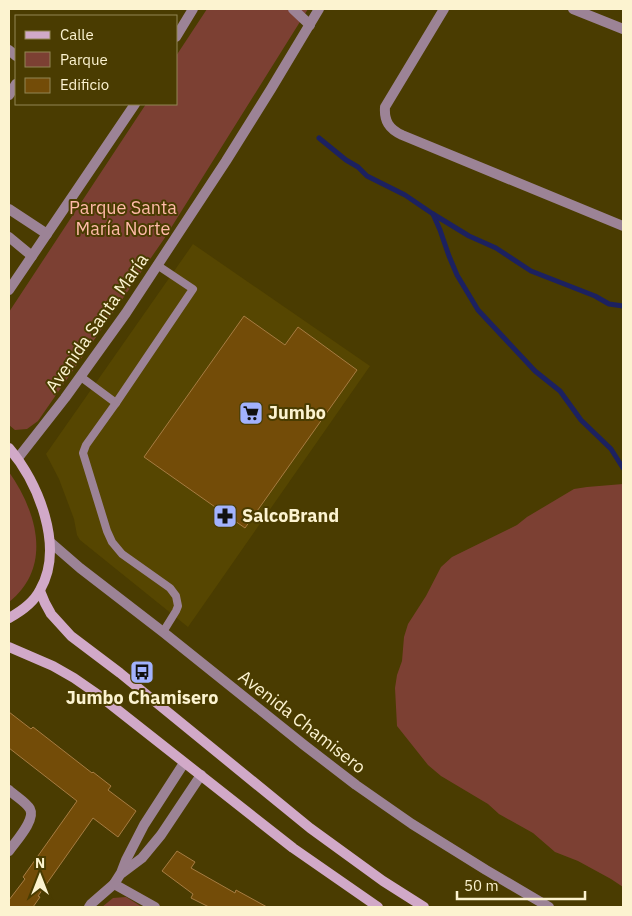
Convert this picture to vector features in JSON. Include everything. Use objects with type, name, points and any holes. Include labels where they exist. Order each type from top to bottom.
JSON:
[{"type":"street","points":[[178,34],[193,9]]},
{"type":"street","points":[[292,9],[310,25]]},
{"type":"street","name":"Avenida Santa María","points":[[18,458],[81,377],[126,314],[231,153],[319,9]]},
{"type":"street","points":[[444,9],[385,107],[385,119],[391,129],[623,226]]},
{"type":"street","points":[[573,9],[623,29]]},
{"type":"street","points":[[9,290],[134,105]]},
{"type":"street","points":[[9,209],[47,234]]},
{"type":"street","points":[[9,237],[32,256]]},
{"type":"street","points":[[9,448],[18,458],[38,493],[50,542],[48,570],[40,591],[24,608],[9,618]]},
{"type":"street","name":"Avenida Chamisero","points":[[50,542],[80,568],[356,785],[412,824],[549,907]]},
{"type":"street","points":[[40,591],[51,614],[71,636],[310,828],[383,881],[424,907]]},
{"type":"street","points":[[9,647],[52,666],[100,696],[293,848],[378,907]]},
{"type":"street","points":[[90,907],[114,884],[144,825],[184,763]]},
{"type":"street","points":[[121,873],[142,858],[161,835],[201,775]]},
{"type":"street","points":[[9,790],[28,807],[32,815],[9,851]]},
{"type":"street","points":[[114,884],[155,907]]},
{"type":"lane","points":[[157,266],[193,289],[86,445],[83,453],[107,531],[117,549],[170,588],[176,596],[178,606],[163,632]]},
{"type":"lane","points":[[81,377],[116,403]]},
{"type":"shaded area","points":[[193,244],[370,366],[188,627],[80,540],[59,479],[46,454]]},
{"type":"green space","name":"Parque Santa María Norte","points":[[207,9],[308,9],[164,239],[38,421],[27,429],[15,430],[9,425],[9,312],[145,105],[178,105],[178,53]]},
{"type":"green space","points":[[9,472],[27,504],[33,521],[36,556],[32,573],[23,588],[9,602]]},
{"type":"green space","points":[[623,484],[623,887],[578,861],[555,852],[533,833],[499,814],[488,804],[441,776],[428,765],[397,726],[395,688],[408,624],[426,596],[441,567],[452,557],[517,525],[574,489]]},
{"type":"green space","points":[[126,897],[142,907],[102,907],[113,898]]},
{"type":"building","name":"Jumbo","points":[[244,316],[285,345],[298,327],[357,370],[245,528],[144,457]]},
{"type":"building","points":[[9,712],[31,729],[33,727],[111,786],[108,790],[136,811],[118,837],[93,818],[38,896],[40,897],[33,907],[9,907],[9,900],[77,801],[9,748]]},
{"type":"building","points":[[177,851],[195,862],[191,868],[235,893],[236,890],[267,907],[209,907],[191,898],[193,894],[162,871]]},
{"type":"waterway","points":[[319,138],[367,176],[405,195],[469,236],[496,248],[531,271],[595,296],[609,304],[623,306]]},
{"type":"waterway","points":[[433,214],[457,275],[478,310],[535,371],[560,391],[581,420],[611,449],[623,468]]},
{"type":"place","name":"Jumbo","points":[[251,413]]},
{"type":"place","name":"SalcoBrand","points":[[225,516]]},
{"type":"place","name":"Jumbo Chamisero","points":[[142,672]]}]
